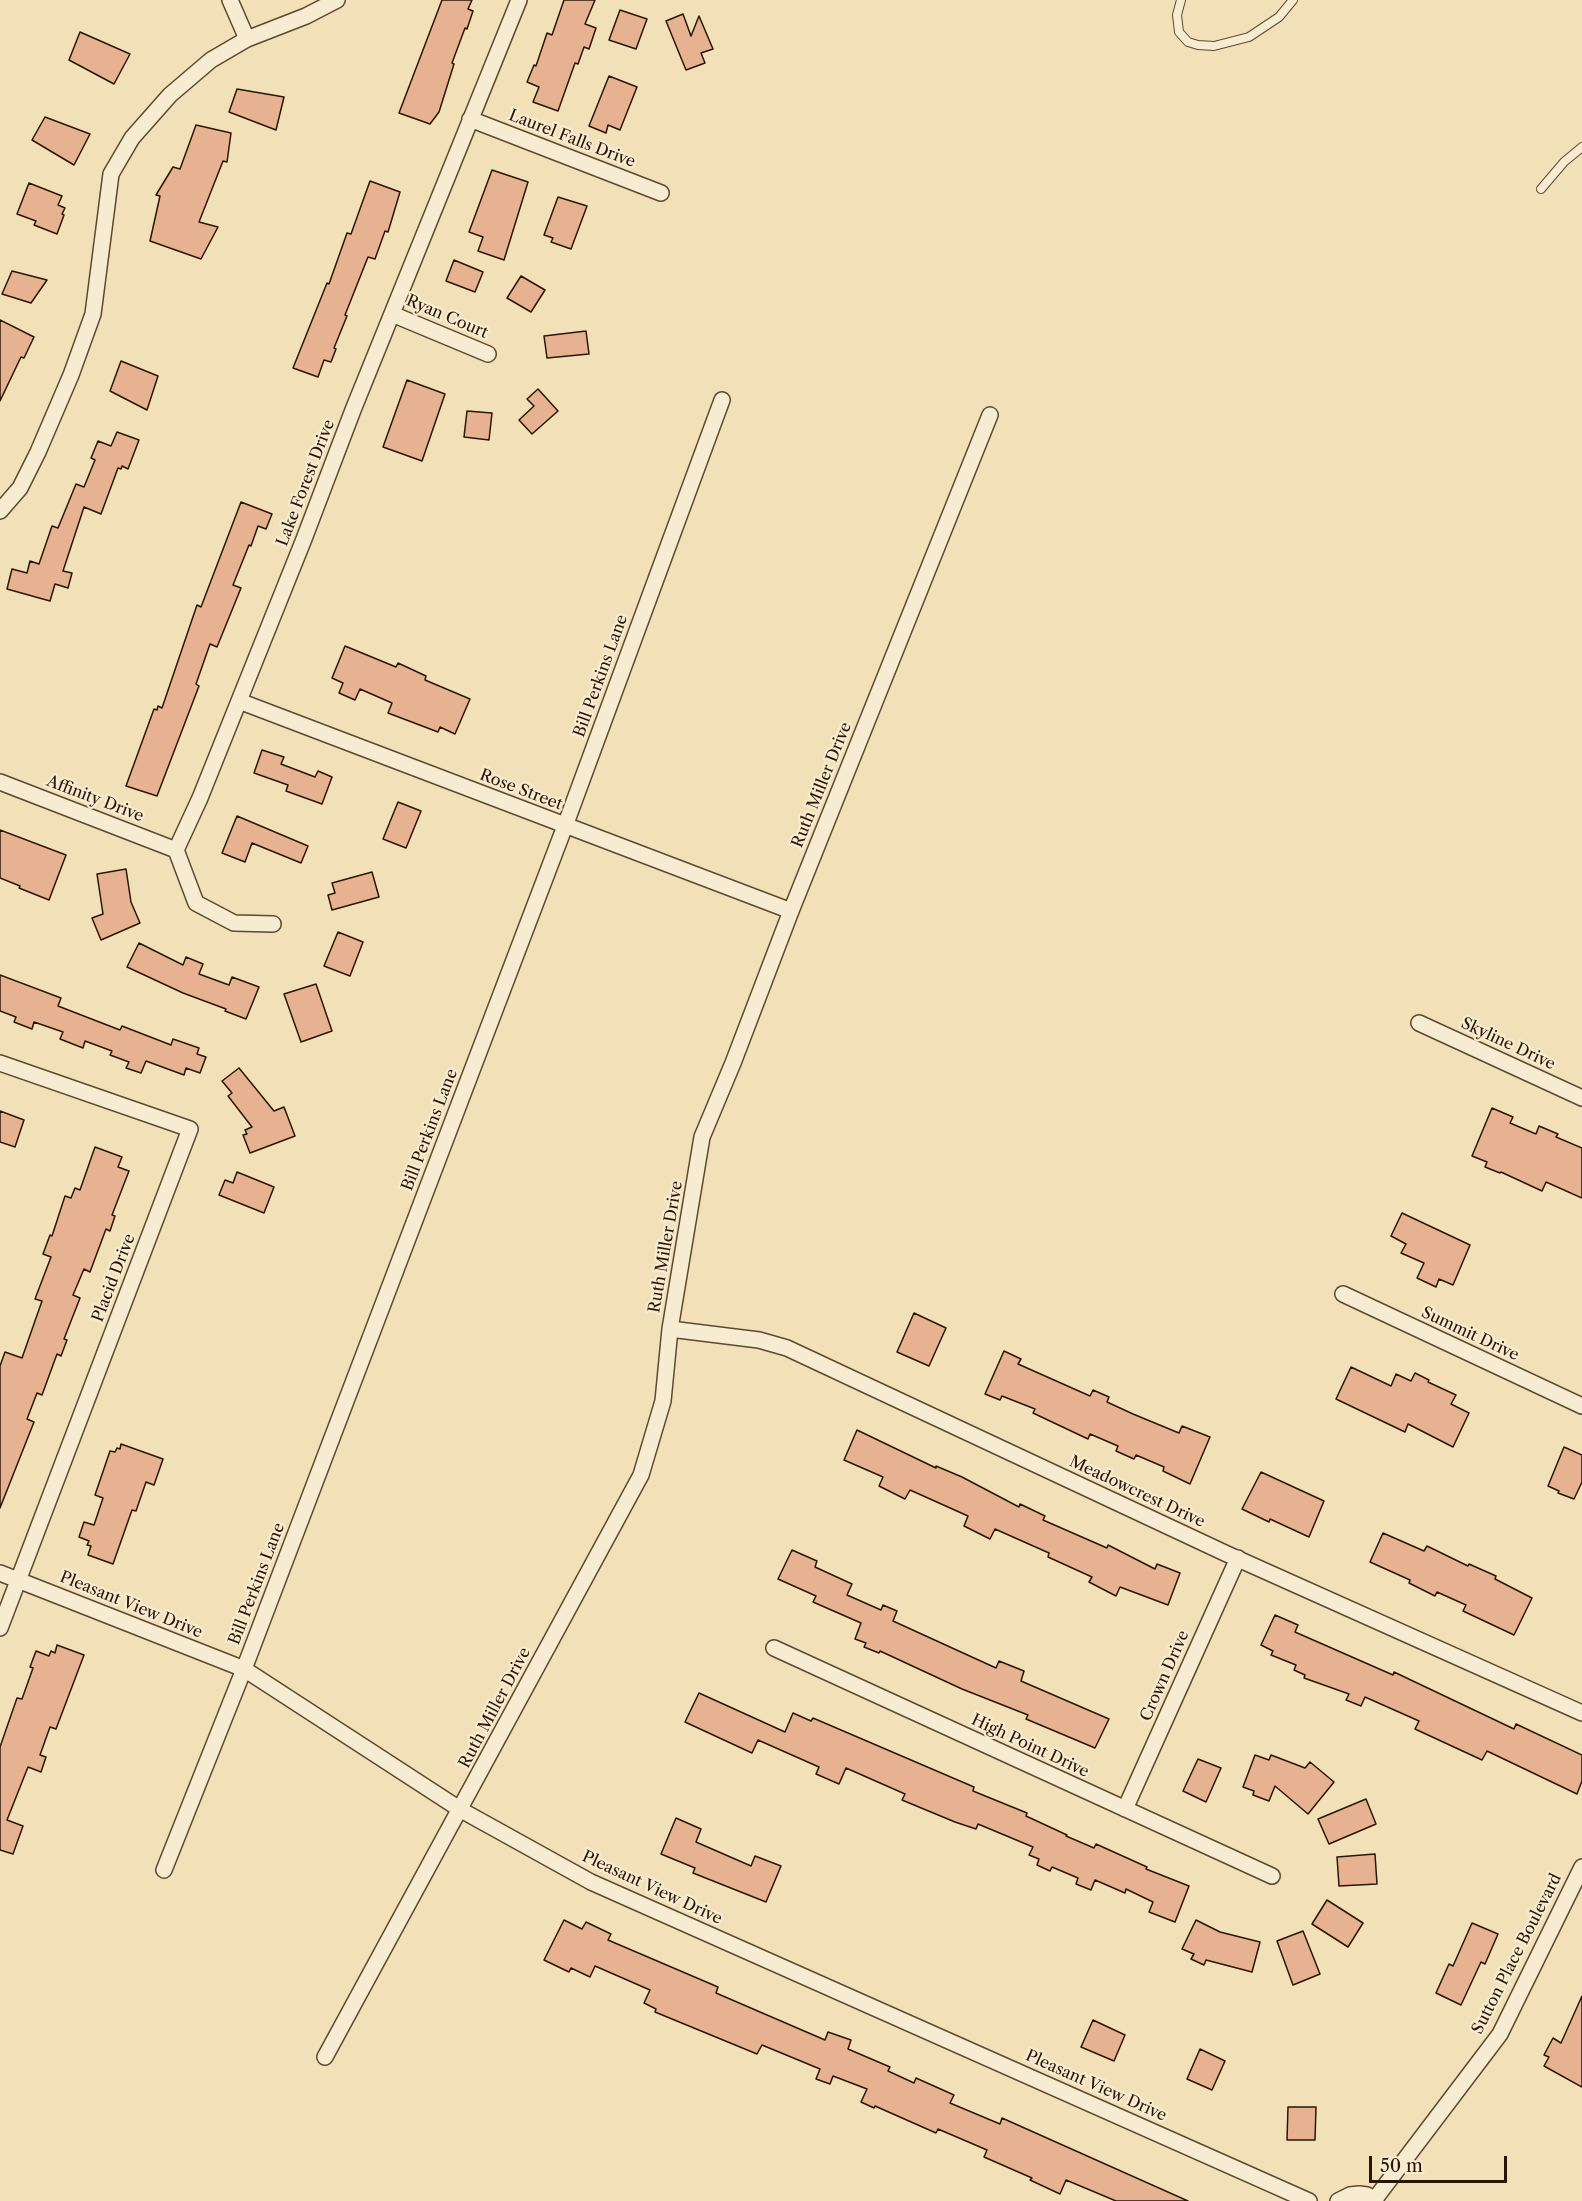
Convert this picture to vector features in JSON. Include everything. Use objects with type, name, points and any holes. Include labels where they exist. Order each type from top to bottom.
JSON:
[{"type":"street","points":[[230,0],[247,39]]},
{"type":"street","points":[[0,511],[20,488],[38,452],[93,314],[111,174],[132,138],[170,95],[211,60],[247,39],[306,16],[337,0]]},
{"type":"street","name":"Lake Forest Drive","points":[[176,850],[200,798],[519,0]]},
{"type":"street","name":"Laurel Falls Drive","points":[[470,119],[661,193]]},
{"type":"street","name":"Ryan Court","points":[[392,314],[488,354]]},
{"type":"street","name":"Bill Perkins Lane","points":[[164,1870],[244,1669],[565,826],[722,400]]},
{"type":"street","name":"Ruth Miller Drive","points":[[325,2057],[641,1475],[663,1401],[670,1329],[702,1137],[734,1063],[791,911],[990,416]]},
{"type":"street","name":"Rose Street","points":[[239,701],[791,911]]},
{"type":"street","name":"Affinity Drive","points":[[0,782],[176,850]]},
{"type":"street","points":[[176,850],[196,903],[234,923],[273,924]]},
{"type":"street","name":"Skyline Drive","points":[[1419,1023],[1582,1098]]},
{"type":"street","name":"Placid Drive","points":[[0,1063],[190,1129],[0,1628]]},
{"type":"street","name":"Summit Drive","points":[[1343,1294],[1582,1406]]},
{"type":"street","name":"Meadowcrest Drive","points":[[670,1329],[759,1340],[787,1348],[1238,1558],[1582,1713]]},
{"type":"street","name":"Crown Drive","points":[[1125,1809],[1238,1558]]},
{"type":"street","name":"Pleasant View Drive","points":[[0,1573],[244,1669],[461,1810],[591,1882],[1309,2201]]},
{"type":"street","name":"High Point Drive","points":[[774,1648],[1272,1876]]},
{"type":"street","name":"Sutton Place Boulevard","points":[[1375,2200],[1500,2034],[1582,1867]]},
{"type":"street","points":[[1338,2201],[1350,2194],[1359,2194],[1375,2200]]},
{"type":"lane","points":[[1181,0],[1177,15],[1179,32],[1188,42],[1214,46],[1249,37],[1279,17],[1293,0]]},
{"type":"lane","points":[[1540,189],[1564,162],[1582,147]]},
{"type":"building","points":[[442,0],[472,0],[468,9],[473,11],[452,63],[454,64],[439,112],[430,124],[399,113]]},
{"type":"building","points":[[564,0],[595,0],[585,24],[596,28],[589,49],[584,47],[578,64],[575,63],[558,111],[533,102],[539,87],[527,82],[534,65],[536,66],[547,33],[552,35]]},
{"type":"building","points":[[620,10],[647,19],[636,49],[609,40]]},
{"type":"building","points":[[683,14],[691,36],[699,16],[713,49],[701,53],[705,63],[686,70],[666,21]]},
{"type":"building","points":[[80,32],[130,54],[114,84],[69,60]]},
{"type":"building","points":[[609,76],[637,87],[620,130],[608,125],[606,133],[589,126]]},
{"type":"building","points":[[237,89],[284,97],[276,130],[229,112]]},
{"type":"building","points":[[45,117],[90,134],[74,165],[32,140]]},
{"type":"building","points":[[196,125],[231,133],[227,162],[223,161],[199,222],[218,227],[201,259],[150,241],[160,196],[156,195],[173,167],[180,169]]},
{"type":"building","points":[[492,170],[528,182],[504,260],[478,251],[483,237],[469,232]]},
{"type":"building","points":[[370,181],[400,192],[388,232],[385,231],[375,259],[368,257],[345,315],[347,316],[331,362],[324,360],[318,377],[293,368],[327,283],[329,284],[347,233],[351,234]]},
{"type":"building","points":[[29,183],[62,196],[58,205],[65,208],[57,234],[34,225],[36,221],[17,214]]},
{"type":"building","points":[[558,197],[587,206],[571,249],[551,242],[553,238],[544,235]]},
{"type":"building","points":[[454,260],[483,272],[475,292],[446,281]]},
{"type":"building","points":[[12,271],[47,280],[31,303],[2,294]]},
{"type":"building","points":[[521,276],[545,290],[531,312],[507,298]]},
{"type":"building","points":[[0,320],[34,337],[24,358],[21,357],[0,401]]},
{"type":"building","points":[[586,331],[589,354],[547,358],[544,336]]},
{"type":"building","points":[[121,361],[158,376],[147,410],[110,391]]},
{"type":"building","points":[[407,380],[445,394],[422,461],[383,447]]},
{"type":"building","points":[[538,389],[558,411],[532,434],[519,420],[534,406],[527,399]]},
{"type":"building","points":[[467,411],[492,413],[489,440],[464,437]]},
{"type":"building","points":[[117,432],[139,440],[128,469],[122,466],[121,469],[118,468],[101,514],[84,507],[63,571],[72,573],[68,588],[55,584],[50,601],[7,589],[12,569],[27,573],[30,561],[39,564],[52,526],[58,528],[76,484],[84,487],[95,460],[91,458],[98,441],[111,446]]},
{"type":"building","points":[[241,502],[272,514],[266,529],[258,526],[251,546],[249,545],[233,585],[241,588],[217,647],[210,644],[196,684],[199,686],[157,796],[126,786],[154,709],[157,710],[158,706],[162,708],[197,605],[201,607]]},
{"type":"building","points":[[345,646],[396,667],[398,663],[426,676],[425,680],[470,699],[455,734],[440,727],[438,732],[388,713],[392,703],[360,689],[355,700],[339,693],[343,683],[332,678]]},
{"type":"building","points":[[262,750],[284,757],[281,764],[315,777],[318,771],[332,777],[322,804],[286,791],[288,785],[254,773]]},
{"type":"building","points":[[398,802],[421,811],[406,848],[383,839]]},
{"type":"building","points":[[237,816],[308,846],[301,863],[252,843],[245,862],[222,853]]},
{"type":"building","points":[[0,830],[66,855],[49,900],[0,878]]},
{"type":"building","points":[[126,869],[131,902],[140,923],[101,940],[92,918],[103,914],[97,874]]},
{"type":"building","points":[[372,872],[379,897],[332,910],[328,895],[335,893],[332,883]]},
{"type":"building","points":[[338,932],[363,942],[350,976],[324,966]]},
{"type":"building","points":[[139,943],[183,965],[186,957],[203,964],[199,974],[229,985],[232,977],[259,987],[246,1019],[127,967]]},
{"type":"building","points":[[0,975],[61,998],[58,1006],[120,1030],[122,1026],[171,1045],[173,1039],[199,1048],[197,1054],[206,1057],[200,1073],[186,1068],[184,1075],[146,1061],[141,1073],[126,1068],[129,1062],[110,1055],[112,1051],[85,1041],[83,1048],[60,1039],[63,1032],[34,1022],[32,1029],[14,1022],[16,1017],[0,1011]]},
{"type":"building","points":[[316,984],[332,1031],[301,1042],[284,994]]},
{"type":"building","points":[[239,1068],[274,1111],[284,1107],[295,1136],[250,1153],[243,1135],[247,1134],[245,1130],[252,1127],[228,1096],[232,1093],[222,1081]]},
{"type":"building","points":[[1492,1108],[1513,1117],[1510,1123],[1536,1134],[1539,1126],[1558,1134],[1556,1137],[1582,1148],[1582,1198],[1546,1182],[1542,1191],[1485,1167],[1487,1162],[1472,1156]]},
{"type":"building","points":[[0,1111],[24,1120],[15,1147],[0,1142]]},
{"type":"building","points":[[95,1147],[122,1157],[118,1167],[129,1171],[112,1215],[115,1216],[110,1231],[106,1229],[90,1272],[84,1269],[73,1295],[80,1298],[64,1339],[67,1340],[61,1356],[57,1354],[42,1395],[37,1393],[27,1419],[34,1422],[0,1508],[0,1366],[5,1352],[22,1358],[42,1301],[35,1299],[51,1257],[43,1254],[50,1235],[52,1236],[65,1196],[71,1198],[75,1188],[80,1190]]},
{"type":"building","points":[[237,1172],[274,1187],[264,1213],[219,1195],[225,1180],[233,1183]]},
{"type":"building","points":[[1402,1213],[1470,1245],[1453,1285],[1439,1279],[1436,1287],[1417,1278],[1424,1263],[1401,1253],[1406,1244],[1391,1236]]},
{"type":"building","points":[[914,1313],[946,1328],[929,1366],[897,1352]]},
{"type":"building","points":[[1004,1351],[1021,1359],[1018,1364],[1090,1396],[1093,1390],[1109,1397],[1107,1402],[1133,1414],[1179,1433],[1182,1426],[1210,1437],[1190,1484],[1163,1471],[1164,1467],[1136,1455],[1134,1459],[1116,1451],[1118,1446],[1090,1434],[1088,1439],[1033,1413],[1035,1409],[1002,1396],[1000,1400],[985,1394]]},
{"type":"building","points":[[1351,1367],[1391,1386],[1396,1374],[1411,1381],[1415,1373],[1456,1395],[1451,1404],[1469,1413],[1453,1447],[1408,1424],[1405,1432],[1336,1399]]},
{"type":"building","points":[[857,1430],[936,1468],[936,1466],[962,1477],[1019,1507],[1020,1504],[1045,1516],[1043,1520],[1107,1548],[1108,1545],[1155,1569],[1157,1564],[1180,1573],[1168,1605],[1120,1587],[1116,1596],[1089,1582],[1092,1577],[1048,1557],[1049,1553],[995,1529],[990,1539],[964,1526],[968,1516],[910,1490],[905,1499],[879,1486],[883,1477],[844,1460]]},
{"type":"building","points":[[121,1444],[163,1459],[154,1485],[146,1482],[136,1511],[132,1510],[113,1564],[88,1555],[91,1546],[87,1545],[89,1541],[79,1537],[84,1522],[94,1525],[103,1498],[95,1495],[110,1451],[115,1452],[117,1448],[120,1449]]},
{"type":"building","points":[[1564,1447],[1582,1455],[1582,1482],[1574,1499],[1548,1486]]},
{"type":"building","points":[[1261,1472],[1324,1501],[1309,1537],[1242,1509]]},
{"type":"building","points":[[1383,1533],[1424,1551],[1427,1546],[1468,1566],[1469,1564],[1496,1576],[1495,1579],[1532,1598],[1514,1635],[1463,1611],[1466,1605],[1437,1592],[1435,1596],[1409,1583],[1410,1580],[1370,1562]]},
{"type":"building","points":[[792,1550],[817,1561],[815,1567],[852,1584],[847,1595],[881,1610],[883,1605],[897,1611],[893,1621],[996,1668],[999,1661],[1024,1671],[1021,1681],[1109,1719],[1095,1748],[1026,1719],[1028,1715],[962,1689],[880,1651],[879,1653],[864,1647],[866,1643],[855,1639],[861,1623],[813,1602],[816,1596],[778,1579]]},
{"type":"building","points":[[1275,1615],[1298,1625],[1295,1632],[1393,1675],[1394,1672],[1514,1729],[1516,1724],[1582,1755],[1582,1781],[1577,1794],[1487,1751],[1482,1760],[1415,1729],[1419,1721],[1365,1697],[1361,1706],[1346,1700],[1349,1694],[1304,1678],[1305,1675],[1294,1670],[1296,1665],[1271,1655],[1273,1651],[1261,1645]]},
{"type":"building","points":[[57,1645],[84,1655],[56,1729],[50,1727],[40,1755],[46,1757],[41,1772],[28,1767],[7,1820],[23,1826],[13,1854],[0,1850],[0,1747],[17,1698],[22,1699],[33,1668],[30,1667],[36,1651],[49,1656],[51,1651],[55,1653]]},
{"type":"building","points":[[699,1693],[785,1732],[793,1713],[811,1721],[813,1718],[974,1787],[973,1791],[1027,1813],[1026,1816],[1066,1836],[1094,1848],[1096,1844],[1147,1867],[1146,1869],[1189,1886],[1175,1922],[1149,1912],[1153,1902],[1126,1889],[1125,1893],[1095,1880],[1091,1890],[1076,1884],[1078,1878],[1052,1867],[1050,1871],[1037,1865],[1039,1859],[1029,1855],[1033,1847],[978,1824],[976,1829],[902,1800],[905,1794],[846,1768],[839,1784],[816,1774],[819,1767],[758,1740],[752,1753],[685,1722]]},
{"type":"building","points":[[1255,1755],[1269,1760],[1271,1755],[1305,1768],[1310,1762],[1334,1782],[1308,1814],[1275,1786],[1269,1801],[1253,1795],[1254,1791],[1243,1787]]},
{"type":"building","points":[[1198,1759],[1221,1768],[1206,1802],[1183,1791]]},
{"type":"building","points":[[1366,1799],[1376,1824],[1329,1844],[1318,1819]]},
{"type":"building","points":[[676,1818],[701,1829],[696,1842],[751,1866],[755,1856],[781,1866],[766,1902],[693,1873],[695,1868],[661,1854]]},
{"type":"building","points":[[1375,1854],[1377,1884],[1339,1886],[1337,1857]]},
{"type":"building","points":[[1327,1900],[1363,1923],[1348,1947],[1312,1924]]},
{"type":"building","points":[[564,1920],[582,1929],[586,1922],[611,1934],[608,1940],[718,1987],[716,1993],[825,2040],[828,2032],[851,2040],[848,2049],[890,2067],[888,2071],[914,2083],[916,2078],[954,2095],[950,2103],[1000,2124],[1002,2118],[1188,2201],[1116,2201],[1066,2180],[1060,2194],[1030,2180],[1032,2178],[984,2157],[987,2150],[938,2129],[936,2133],[861,2102],[867,2089],[833,2076],[830,2084],[816,2079],[820,2069],[762,2045],[757,2054],[655,2012],[656,2009],[644,2003],[650,1990],[595,1966],[590,1977],[571,1968],[569,1972],[544,1960]]},
{"type":"building","points":[[1196,1920],[1220,1932],[1260,1942],[1252,1972],[1206,1960],[1204,1965],[1191,1959],[1194,1954],[1182,1949]]},
{"type":"building","points":[[1472,1923],[1498,1934],[1485,1964],[1481,1962],[1461,2005],[1436,1993],[1449,1964],[1453,1966]]},
{"type":"building","points":[[1303,1931],[1320,1974],[1293,1985],[1277,1941]]},
{"type":"building","points":[[1582,1996],[1582,2087],[1544,2066],[1549,2057],[1544,2055],[1553,2038],[1561,2043]]},
{"type":"building","points":[[1093,2020],[1125,2035],[1114,2061],[1081,2047]]},
{"type":"building","points":[[1200,2049],[1225,2061],[1212,2090],[1187,2079]]},
{"type":"building","points":[[1288,2107],[1316,2107],[1315,2140],[1287,2140]]}]
